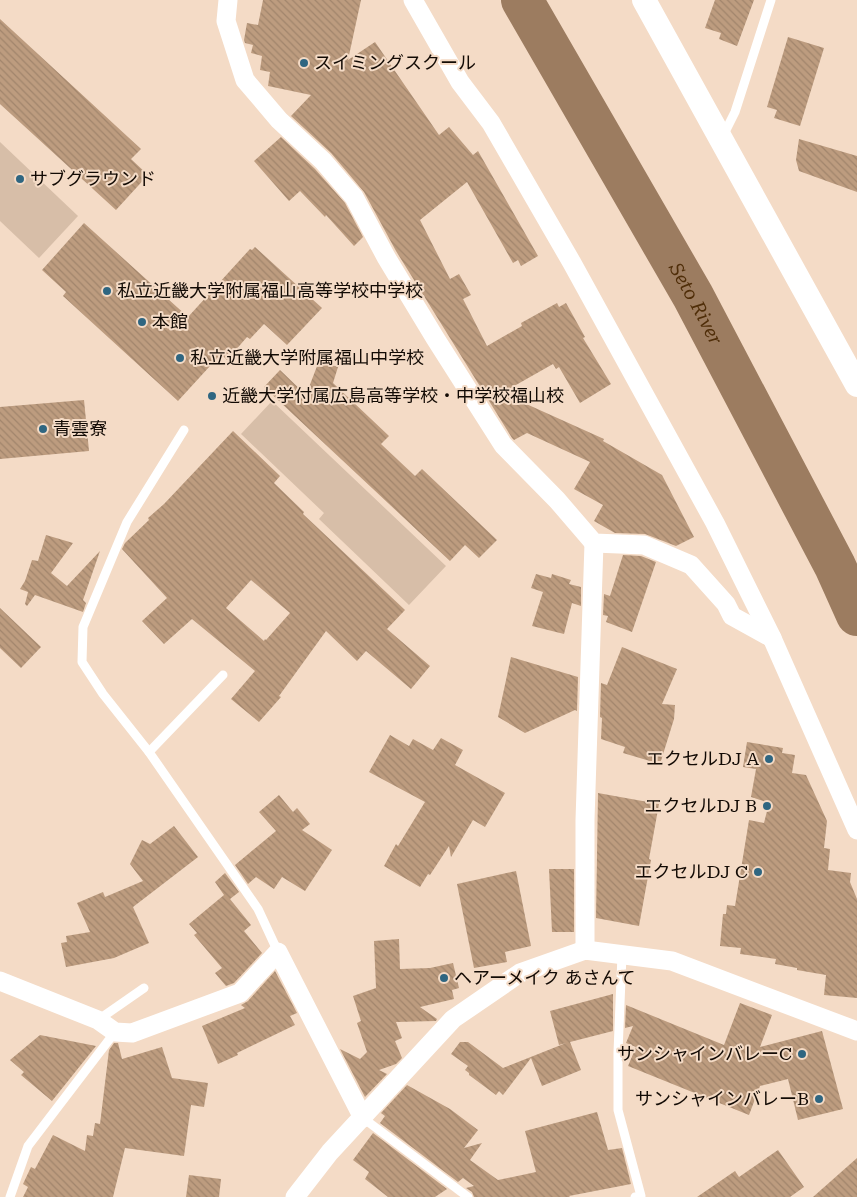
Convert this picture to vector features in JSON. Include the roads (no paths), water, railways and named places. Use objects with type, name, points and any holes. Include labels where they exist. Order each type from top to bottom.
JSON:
[{"type":"street","points":[[228,0],[226,21],[246,80],[280,120],[323,160],[354,197],[386,257],[503,445],[557,500],[594,543],[585,820],[585,950]]},
{"type":"street","points":[[413,0],[460,82],[491,123],[572,263],[715,523],[772,638],[833,772],[857,830]]},
{"type":"street","points":[[644,0],[857,385]]},
{"type":"street","points":[[594,543],[644,545],[691,565],[726,604],[732,616],[772,638]]},
{"type":"street","points":[[295,1197],[330,1152],[453,1019],[520,973],[585,950],[672,961],[857,1032]]},
{"type":"street","points":[[0,981],[98,1020],[115,1032],[132,1033],[240,993],[278,952],[363,1118]]},
{"type":"lane","points":[[722,139],[735,112],[771,0]]},
{"type":"lane","points":[[184,430],[127,522],[83,626],[82,662],[103,694],[149,752],[258,909],[278,952]]},
{"type":"lane","points":[[149,752],[223,675]]},
{"type":"lane","points":[[622,954],[618,1110],[639,1197]]},
{"type":"lane","points":[[98,1020],[144,988]]},
{"type":"lane","points":[[10,1197],[28,1146],[115,1032]]},
{"type":"lane","points":[[363,1118],[468,1197]]},
{"type":"waterway","name":"Seto River","points":[[522,0],[693,296],[835,566],[857,615]]},
{"type":"place","name":"スイミングスクール","points":[[304,63]]},
{"type":"place","name":"サブグラウンド","points":[[20,179]]},
{"type":"place","name":"私立近畿大学附属福山高等学校中学校","points":[[107,291]]},
{"type":"place","name":"本館","points":[[142,322]]},
{"type":"place","name":"私立近畿大学附属福山中学校","points":[[180,358]]},
{"type":"place","name":"近畿大学付属広島高等学校・中学校福山校","points":[[212,396]]},
{"type":"place","name":"青雲寮","points":[[43,429]]},
{"type":"place","name":"エクセルDJ A","points":[[769,759]]},
{"type":"place","name":"エクセルDJ B","points":[[767,806]]},
{"type":"place","name":"エクセルDJ C","points":[[758,872]]},
{"type":"place","name":"ヘアーメイク あさんて","points":[[444,978]]},
{"type":"place","name":"サンシャインバレーC","points":[[802,1054]]},
{"type":"place","name":"サンシャインバレーB","points":[[819,1099]]}]
